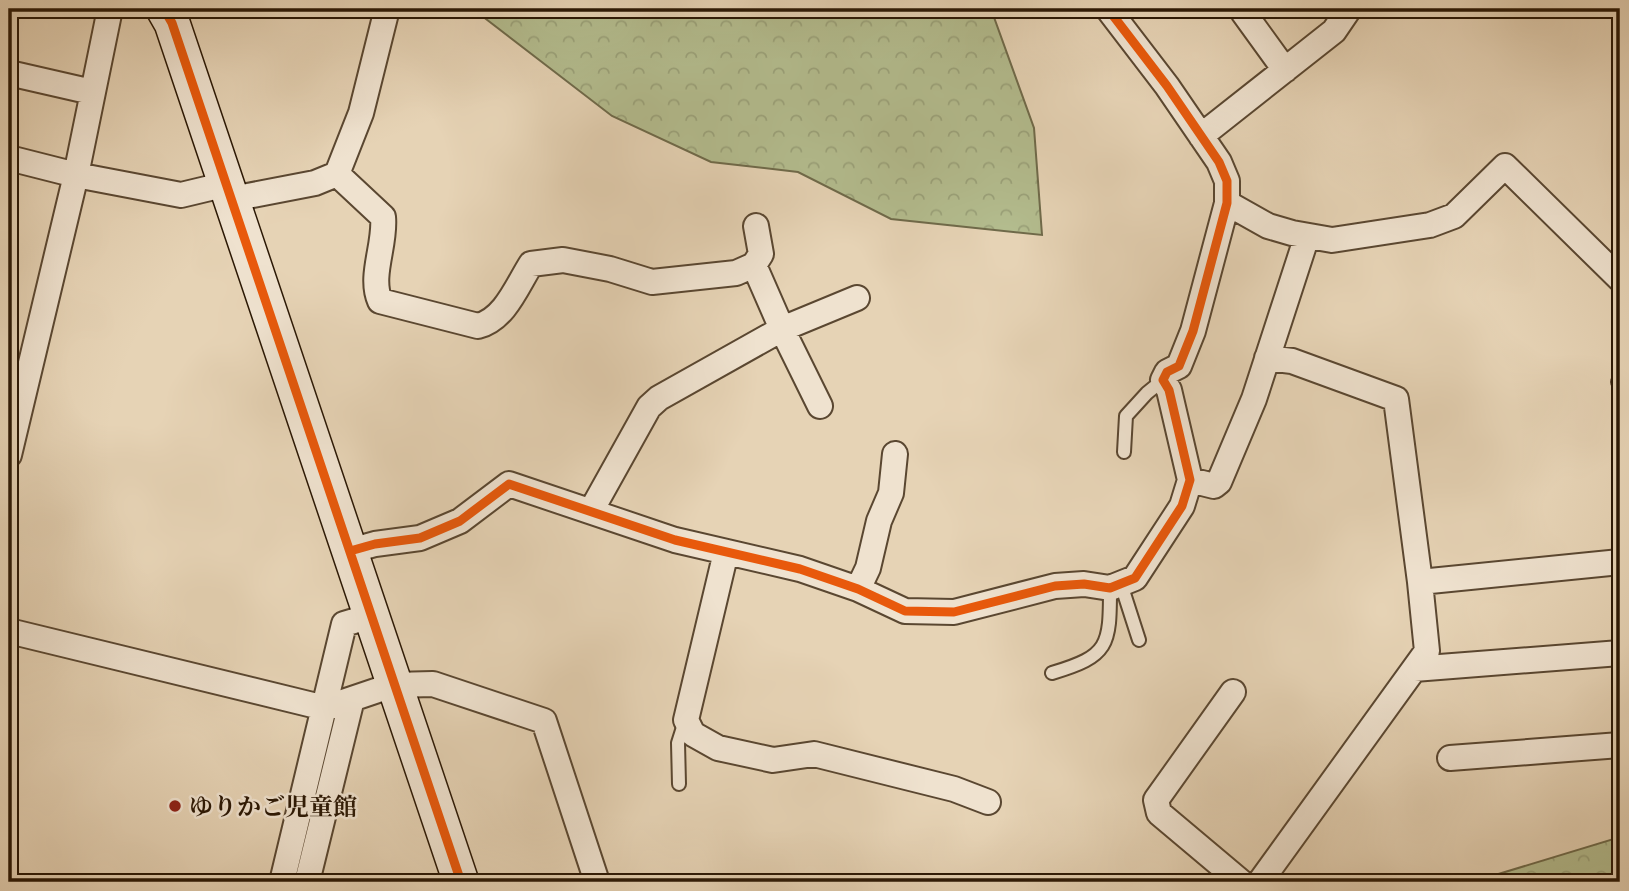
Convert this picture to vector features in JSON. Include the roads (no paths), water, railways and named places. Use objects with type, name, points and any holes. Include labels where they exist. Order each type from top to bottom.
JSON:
[{"type":"street","points":[[9,455],[76,175],[110,9]]},
{"type":"street","points":[[164,9],[172,23],[461,882]]},
{"type":"street","points":[[9,159],[181,195],[315,183],[337,174],[362,113],[387,9]]},
{"type":"street","points":[[350,551],[375,544],[421,538],[460,521],[509,484],[675,540],[800,569],[858,589],[905,611],[954,612],[1055,586],[1115,586],[1135,578],[1182,506],[1190,480],[1169,390],[1163,380],[1167,372],[1179,366],[1193,331],[1227,203],[1227,181],[1219,162],[1167,86],[1108,9]]},
{"type":"street","points":[[1201,136],[1334,31],[1349,9]]},
{"type":"street","points":[[1243,12],[1285,70]]},
{"type":"street","points":[[9,73],[92,92]]},
{"type":"street","points":[[1227,203],[1268,226],[1332,240],[1430,225],[1454,216],[1505,166],[1620,279]]},
{"type":"street","points":[[337,174],[383,217],[384,228],[375,290],[380,301],[478,326],[490,323],[500,314],[531,264],[563,260],[610,269],[652,282],[736,273],[754,265],[761,254],[756,226]]},
{"type":"street","points":[[1190,480],[1214,486],[1219,482],[1254,399],[1307,236]]},
{"type":"street","points":[[754,265],[820,406]]},
{"type":"street","points":[[591,511],[649,407],[659,398],[782,329],[857,298]]},
{"type":"street","points":[[1260,882],[1427,651],[1396,399],[1292,361],[1267,358]]},
{"type":"street","points":[[858,589],[868,568],[879,521],[891,493],[895,454]]},
{"type":"street","points":[[726,552],[685,720],[693,734],[718,748],[773,760],[814,754],[954,789],[988,802]]},
{"type":"street","points":[[1420,582],[1620,562]]},
{"type":"street","points":[[282,882],[344,624],[371,616]]},
{"type":"street","points":[[9,631],[325,708],[393,685],[433,684],[544,721],[597,882]]},
{"type":"street","points":[[1414,668],[1620,653]]},
{"type":"street","points":[[1233,692],[1156,800],[1159,813],[1241,882]]},
{"type":"street","points":[[307,882],[352,699]]},
{"type":"street","points":[[1450,758],[1620,746]]},
{"type":"lane","points":[[1124,452],[1126,416],[1163,380]]},
{"type":"lane","points":[[1115,586],[1139,640]]},
{"type":"lane","points":[[1052,673],[1078,665],[1100,652],[1110,628],[1115,586]]},
{"type":"lane","points":[[679,784],[678,743],[685,720]]},
{"type":"place","name":"ゆりかご児童館","points":[[175,806]]}]
